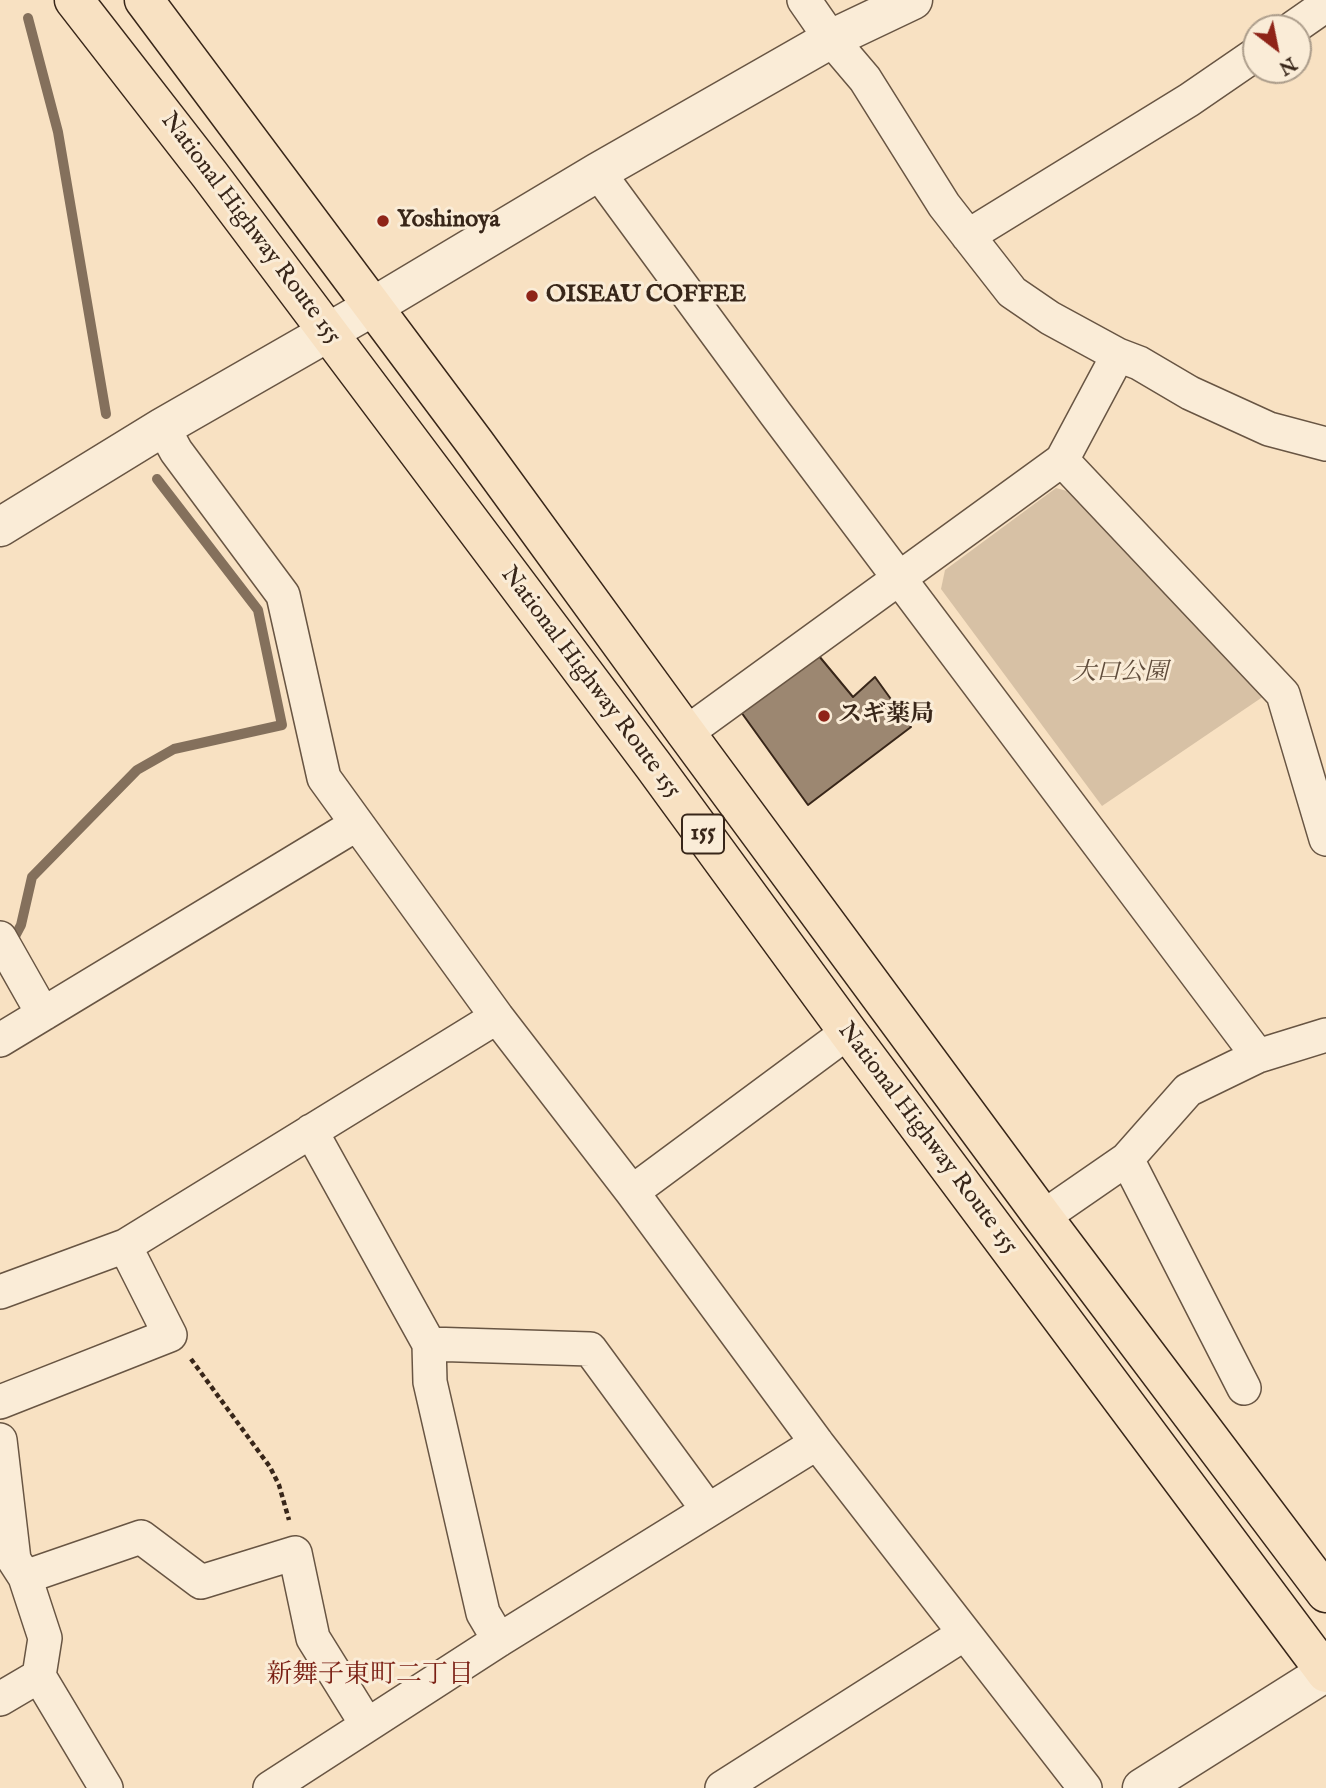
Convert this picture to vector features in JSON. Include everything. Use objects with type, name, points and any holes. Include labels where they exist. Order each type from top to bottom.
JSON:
[{"type":"highway","name":"National Highway Route 155","points":[[75,0],[653,765],[848,1032],[1326,1673]]},
{"type":"highway","name":"National Highway Route 155","points":[[144,0],[374,306],[686,733],[1326,1593]]},
{"type":"street","points":[[804,0],[864,79],[944,205],[1012,292],[1050,318],[1118,355],[1139,363],[1190,393],[1269,429],[1326,444]]},
{"type":"street","points":[[0,527],[163,427],[374,306],[598,172],[831,39],[913,0]]},
{"type":"street","points":[[968,236],[1189,100],[1242,64]]},
{"type":"street","points":[[598,172],[1258,1056]]},
{"type":"street","points":[[686,733],[1062,460],[1118,355]]},
{"type":"street","points":[[163,427],[176,451],[283,595],[324,778],[497,1017],[632,1192],[817,1443],[1085,1788]]},
{"type":"street","points":[[1062,460],[1283,694],[1326,839]]},
{"type":"street","points":[[0,1040],[357,824]]},
{"type":"street","points":[[0,938],[43,1014]]},
{"type":"street","points":[[0,1292],[125,1246],[497,1017]]},
{"type":"street","points":[[632,1192],[848,1032]]},
{"type":"street","points":[[1044,1216],[1128,1159],[1188,1090],[1258,1056],[1326,1035]]},
{"type":"street","points":[[311,1131],[429,1344],[430,1382],[483,1613],[499,1640]]},
{"type":"street","points":[[1128,1159],[1244,1388]]},
{"type":"street","points":[[0,1402],[170,1335],[125,1246]]},
{"type":"street","points":[[429,1344],[590,1349],[708,1510]]},
{"type":"street","points":[[0,1440],[15,1560],[25,1577],[45,1638],[39,1676],[106,1788]]},
{"type":"street","points":[[270,1788],[499,1640],[817,1443]]},
{"type":"street","points":[[25,1577],[141,1537],[201,1582],[295,1553],[313,1638],[368,1726]]},
{"type":"street","points":[[722,1788],[964,1634]]},
{"type":"street","points":[[1142,1788],[1326,1673]]},
{"type":"street","points":[[0,1699],[39,1676]]},
{"type":"path","points":[[170,1335],[270,1467],[279,1485],[297,1546],[295,1553]]},
{"type":"green space","name":"大口公園","points":[[1056,488],[1082,495],[1267,694],[1102,806],[941,589],[945,570]]},
{"type":"building","name":"スギ薬局","points":[[814,650],[853,697],[875,677],[911,727],[808,805],[736,705]]},
{"type":"waterway","points":[[28,18],[58,132],[106,414]]},
{"type":"waterway","points":[[11,944],[21,925],[32,877],[137,770],[174,749],[282,725],[258,610],[157,479]]},
{"type":"place","name":"Yoshinoya","points":[[383,221]]},
{"type":"place","name":"OISEAU COFFEE","points":[[532,296]]},
{"type":"place","name":"スギ薬局","points":[[824,716]]},
{"type":"district","name":"新舞子東町二丁目","points":[[370,1677]]}]
